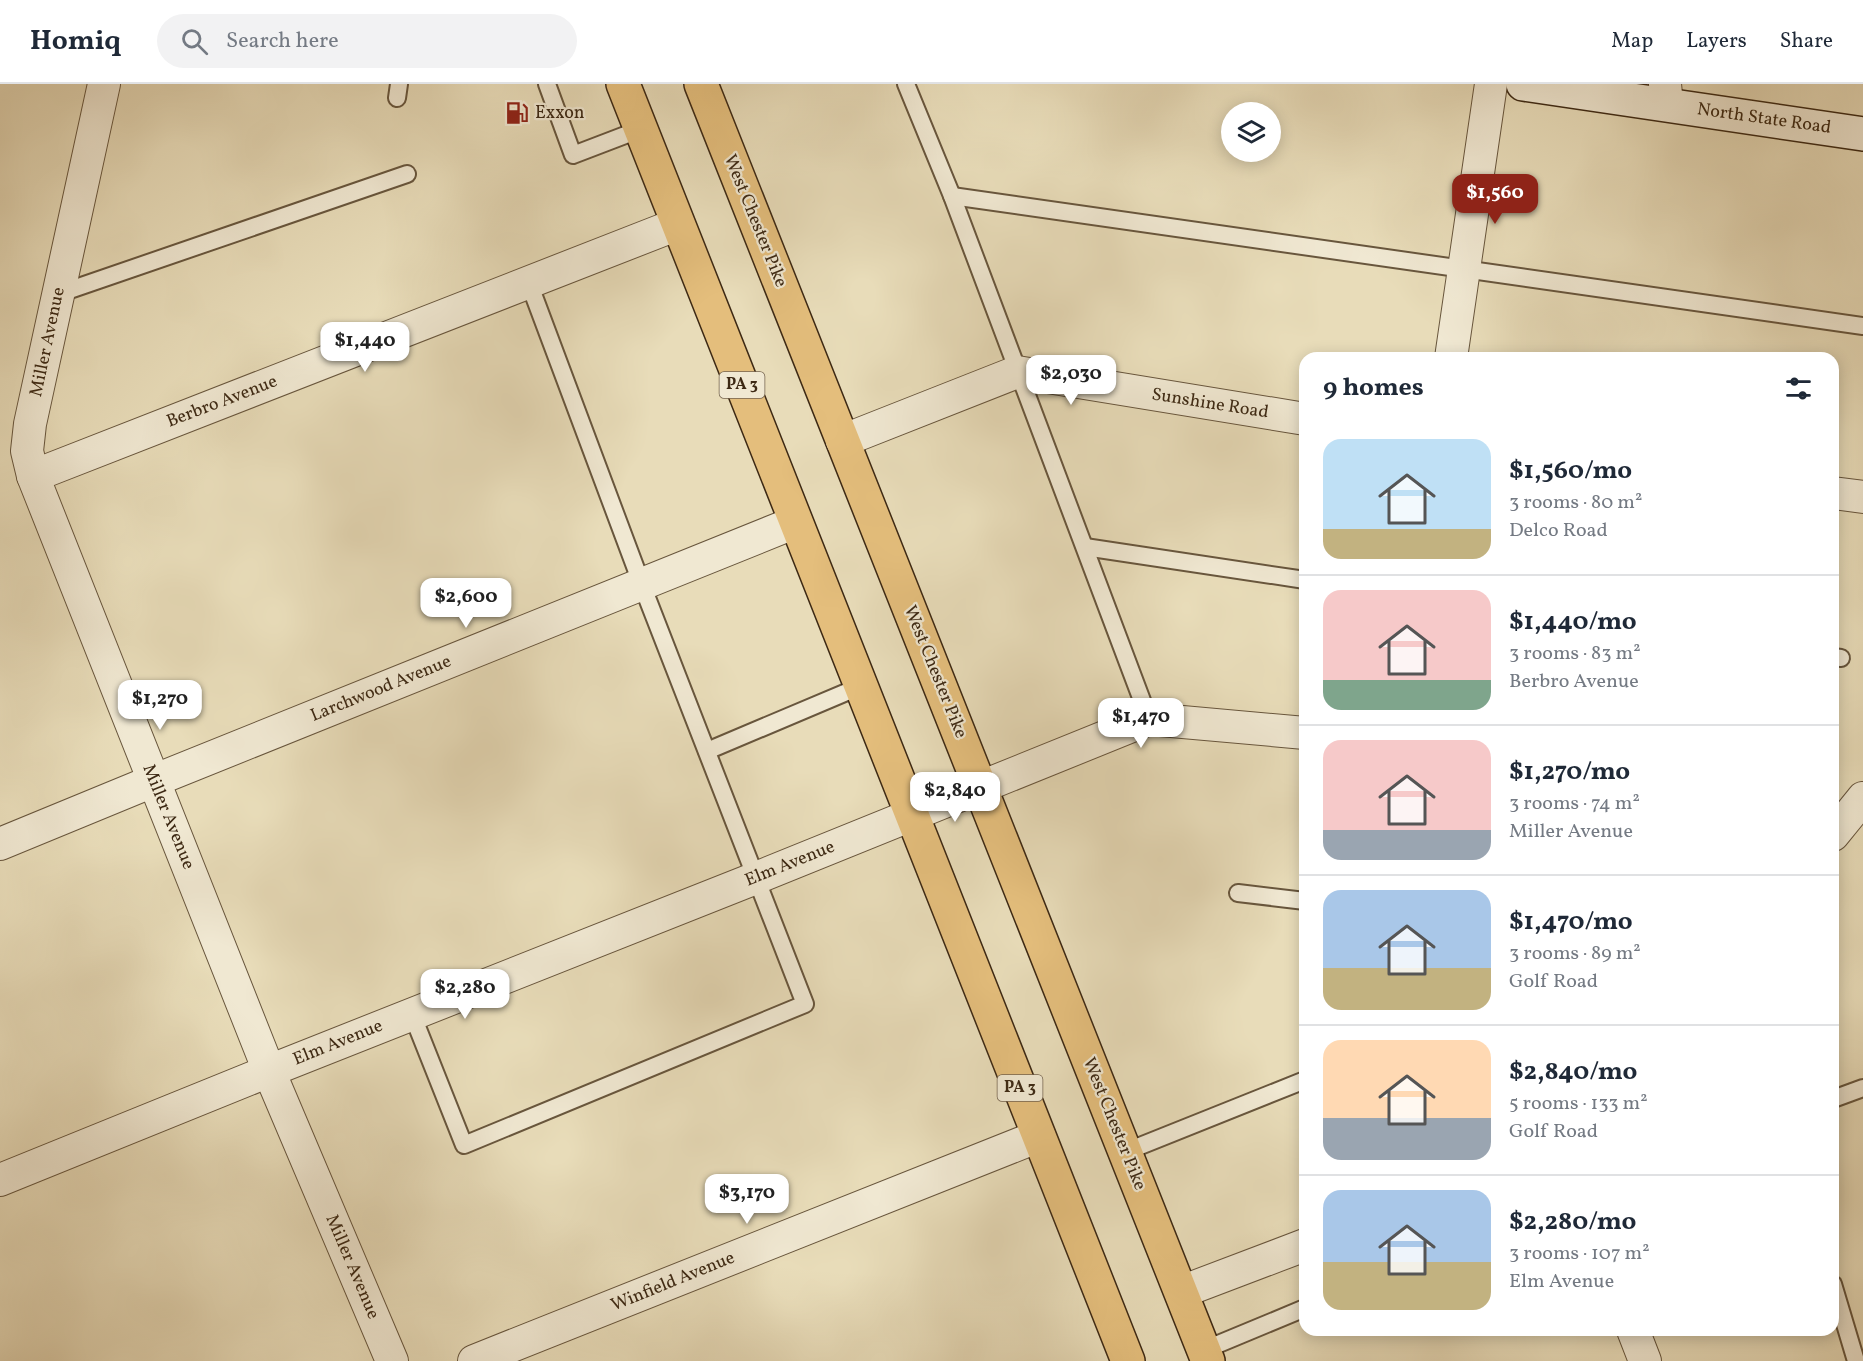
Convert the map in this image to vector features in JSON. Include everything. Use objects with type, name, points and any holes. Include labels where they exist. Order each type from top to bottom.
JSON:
[{"type":"main road","name":"PA 3","points":[[623,84],[1128,1361]]},
{"type":"main road","name":"West Chester Pike","points":[[701,84],[1206,1356]]},
{"type":"main road","name":"North State Road","points":[[1523,84],[1666,94],[1863,134]]},
{"type":"street","name":"Miller Avenue","points":[[104,84],[30,424],[27,451],[33,476],[269,1071],[392,1361]]},
{"type":"street","points":[[1452,352],[1491,84]]},
{"type":"street","name":"Berbro Avenue","points":[[33,476],[678,224]]},
{"type":"street","points":[[842,441],[1017,372]]},
{"type":"street","name":"Sunshine Road","points":[[1017,372],[1299,418]]},
{"type":"street","points":[[1839,494],[1863,497]]},
{"type":"street","name":"Larchwood Avenue","points":[[0,844],[796,522]]},
{"type":"street","points":[[1149,719],[1299,733]]},
{"type":"street","name":"Elm Avenue","points":[[0,1180],[1149,719]]},
{"type":"street","points":[[1839,828],[1863,798]]},
{"type":"street","name":"Winfield Avenue","points":[[474,1361],[1039,1136]]},
{"type":"street","points":[[1181,1292],[1299,1247]]},
{"type":"street","points":[[1635,1336],[1645,1361]]},
{"type":"lane","points":[[547,84],[573,155],[641,129]]},
{"type":"lane","points":[[906,84],[952,196],[1149,719]]},
{"type":"lane","points":[[58,294],[407,174]]},
{"type":"lane","points":[[952,196],[1863,326]]},
{"type":"lane","points":[[412,1014],[464,1145],[805,1005],[642,585],[529,283]]},
{"type":"lane","points":[[1085,547],[1299,579]]},
{"type":"lane","points":[[707,751],[861,686]]},
{"type":"lane","points":[[1238,893],[1299,900]]},
{"type":"lane","points":[[1125,1152],[1299,1082]]},
{"type":"lane","points":[[1839,1096],[1861,1087]]},
{"type":"lane","points":[[1839,1304],[1856,1361]]},
{"type":"lane","points":[[1206,1356],[1299,1311]]},
{"type":"place","name":"Exxon","points":[[517,113]]}]
